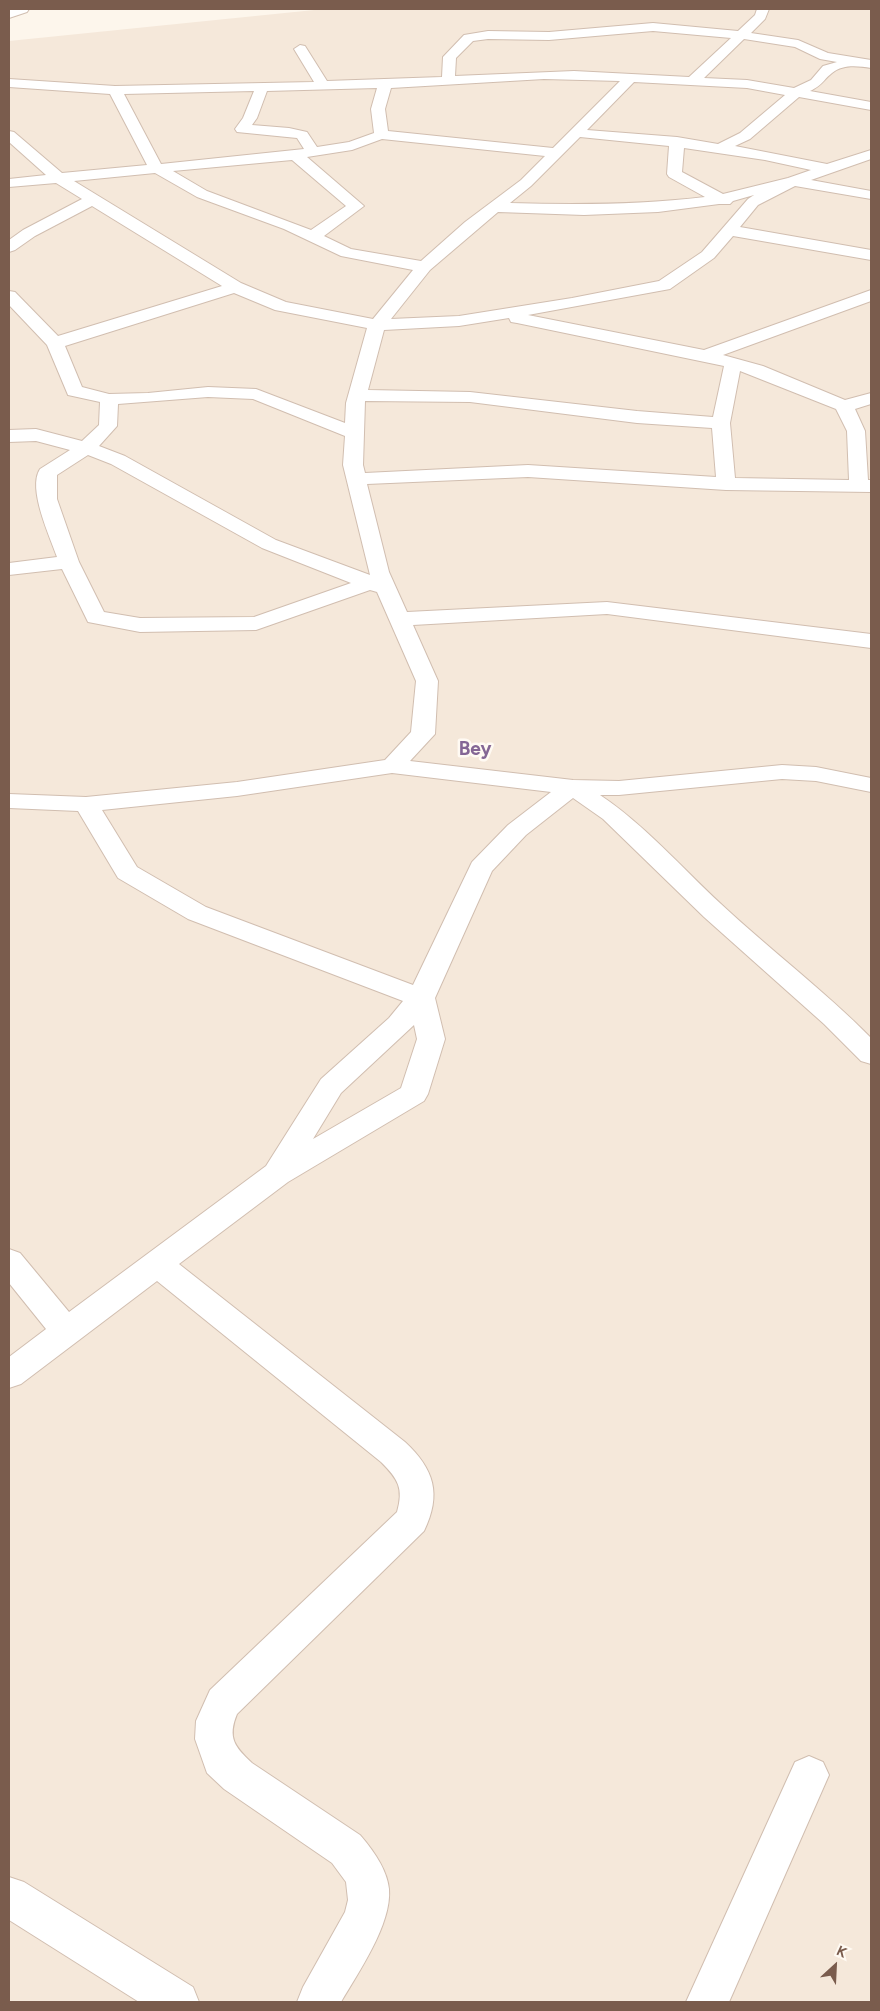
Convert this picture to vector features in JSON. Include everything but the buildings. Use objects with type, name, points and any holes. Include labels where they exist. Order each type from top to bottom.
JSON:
[{"type":"street","points":[[9,14],[23,9]]},
{"type":"street","points":[[694,80],[761,16],[763,9]]},
{"type":"street","points":[[448,80],[450,56],[469,38],[488,35],[550,36],[653,27],[741,35],[798,44],[825,56],[850,62],[871,64]]},
{"type":"street","points":[[549,49],[552,43],[550,36]]},
{"type":"street","points":[[300,48],[323,86]]},
{"type":"street","points":[[718,149],[745,136],[797,92],[816,83],[828,70],[871,56]]},
{"type":"street","points":[[9,83],[115,90],[323,86],[448,80],[545,70],[630,79],[694,80],[747,84],[871,106]]},
{"type":"street","points":[[392,766],[423,734],[427,680],[400,619],[379,586],[379,572],[353,465],[355,403],[359,395],[377,325],[424,267],[526,183],[630,79]]},
{"type":"street","points":[[381,136],[378,109],[385,84]]},
{"type":"street","points":[[262,87],[250,118],[242,129],[289,132],[302,135],[313,152]]},
{"type":"street","points":[[115,90],[155,167],[202,194],[290,226],[347,253],[424,267]]},
{"type":"street","points":[[577,133],[676,141],[718,149],[776,156],[827,169]]},
{"type":"street","points":[[9,135],[58,178],[235,287],[281,306],[377,325],[459,321],[572,303],[664,285],[708,255],[752,202],[793,180],[871,195]]},
{"type":"street","points":[[9,183],[155,167],[295,155],[352,146],[381,136],[556,153]]},
{"type":"street","points":[[676,141],[674,174],[745,211]]},
{"type":"street","points":[[495,207],[584,210],[648,208],[722,199],[793,180],[871,154]]},
{"type":"street","points":[[295,155],[356,206],[312,237]]},
{"type":"street","points":[[9,247],[29,233],[92,200]]},
{"type":"street","points":[[728,230],[871,255]]},
{"type":"street","points":[[55,343],[235,287]]},
{"type":"street","points":[[704,356],[871,295]]},
{"type":"street","points":[[9,296],[55,343],[74,391],[110,399],[148,398],[208,392],[256,394],[354,433]]},
{"type":"street","points":[[501,314],[704,356],[757,370],[844,406],[871,398]]},
{"type":"street","points":[[726,484],[721,423],[733,364]]},
{"type":"street","points":[[359,395],[470,397],[637,417],[721,423]]},
{"type":"street","points":[[110,399],[108,426],[86,448],[47,473],[47,499],[69,562],[96,617],[140,625],[256,623],[379,586]]},
{"type":"street","points":[[357,480],[528,471],[726,484],[865,486],[856,432],[844,406]]},
{"type":"street","points":[[9,436],[36,436],[86,448],[118,460],[269,544],[379,586]]},
{"type":"street","points":[[9,569],[69,562]]},
{"type":"street","points":[[400,619],[607,608],[871,641]]},
{"type":"street","points":[[9,801],[86,804],[237,789],[392,766],[573,787],[619,788],[782,772],[816,774],[871,785]]},
{"type":"street","points":[[277,1174],[331,1086],[399,1025],[421,998],[481,868],[516,830],[573,787]]},
{"type":"street","points":[[573,787],[612,814],[706,904],[834,1017],[871,1054]]},
{"type":"street","points":[[86,804],[127,872],[197,914],[421,998]]},
{"type":"street","points":[[9,1375],[277,1174],[414,1094],[431,1039],[421,998]]},
{"type":"street","points":[[9,1261],[67,1332]]},
{"type":"street","points":[[157,1264],[393,1452],[409,1467],[417,1485],[418,1502],[412,1520],[223,1702],[215,1721],[214,1739],[221,1760],[238,1776],[346,1849],[359,1862],[366,1877],[369,1896],[366,1916],[318,2002]]},
{"type":"street","points":[[707,2002],[809,1775]]},
{"type":"street","points":[[9,1897],[178,2002]]},
{"type":"shaded area","points":[[324,9],[871,9],[871,2002],[9,2002],[9,41]]},
{"type":"district","name":"Bey","points":[[475,749]]}]
